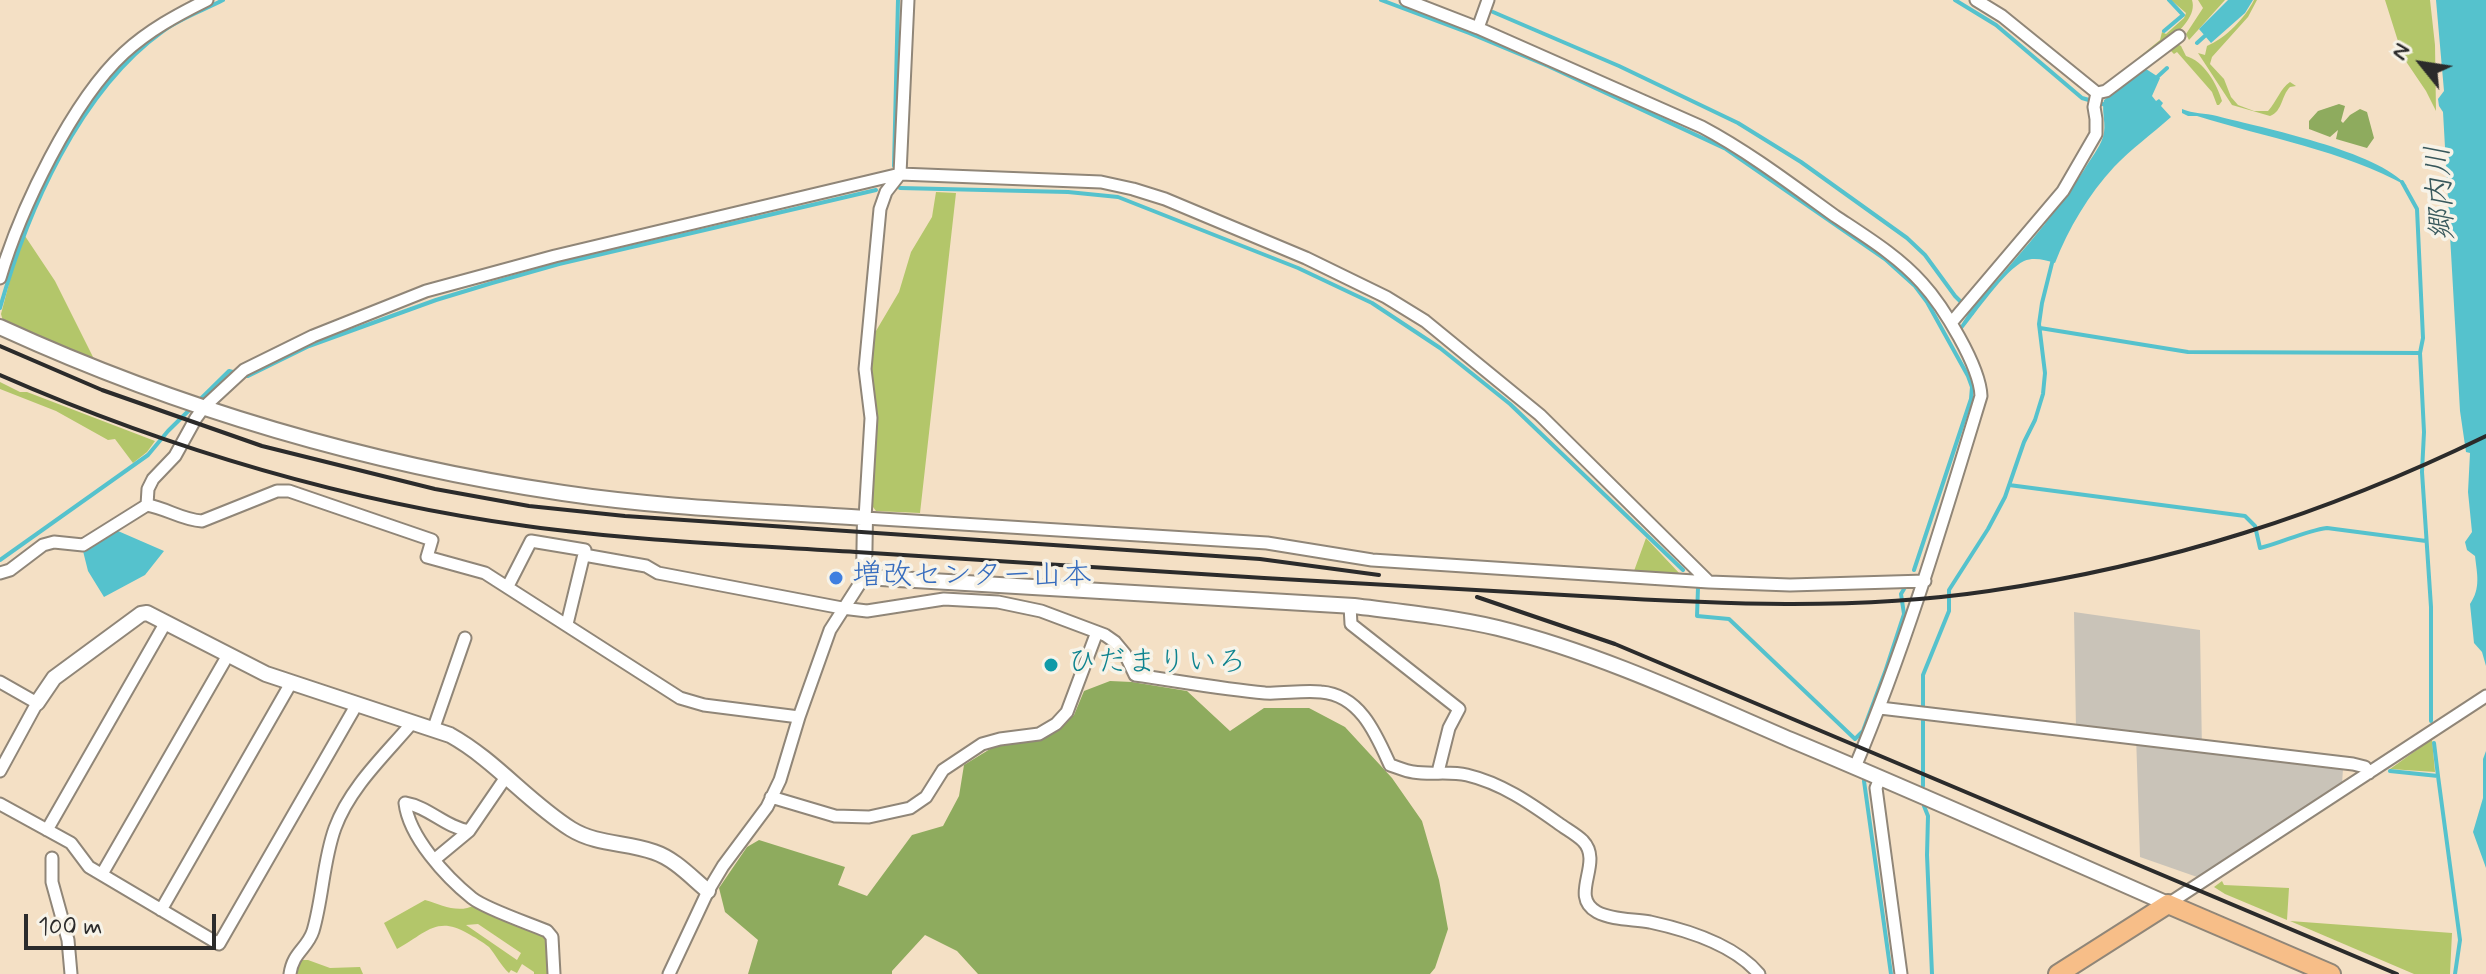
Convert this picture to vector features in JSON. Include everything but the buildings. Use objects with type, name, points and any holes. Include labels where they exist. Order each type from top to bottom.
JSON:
[{"type":"main road","points":[[2058,974],[2168,904],[2331,974]]},
{"type":"street","points":[[0,278],[25,210],[80,106],[123,54],[164,22],[207,0]]},
{"type":"street","points":[[669,974],[708,891],[748,835],[780,780],[830,630],[864,577],[871,418],[865,369],[880,209],[886,192],[900,174],[908,0]]},
{"type":"street","points":[[1406,0],[1478,28],[1733,143],[1891,255],[1921,281],[1955,331],[1981,384],[1981,396],[1925,581],[1880,708],[1855,767]]},
{"type":"street","points":[[1478,28],[1488,0]]},
{"type":"street","points":[[1955,331],[1965,307],[2063,191],[2096,134],[2096,99],[2002,16],[1976,0]]},
{"type":"street","points":[[2096,99],[2179,36]]},
{"type":"street","points":[[147,505],[148,489],[153,479],[175,456],[198,405],[239,374],[313,336],[426,291],[555,256],[900,174],[1101,182],[1133,189],[1306,258],[1386,297],[1425,321],[1540,415],[1709,582]]},
{"type":"street","points":[[0,327],[91,367],[253,424],[352,452],[452,475],[564,494],[865,518],[1267,543],[1372,560],[1709,582],[1790,585],[1925,581]]},
{"type":"street","points":[[0,573],[10,570],[43,545],[54,542],[83,545],[147,505],[157,506],[192,521],[202,521],[277,491],[289,491],[432,540],[427,557],[485,573],[680,698],[704,705],[799,717]]},
{"type":"street","points":[[508,586],[531,541],[585,550],[567,624]]},
{"type":"street","points":[[584,555],[646,566],[658,573],[867,611],[944,599],[998,602],[1041,611],[1097,632],[1115,642],[1135,675],[1267,693],[1323,691],[1353,706],[1370,722],[1390,765],[1412,772],[1465,775],[1493,782],[1584,842],[1591,861],[1584,897],[1594,910],[1695,935],[1727,950],[1759,974]]},
{"type":"street","points":[[864,577],[1350,606],[1461,621],[1541,640],[1653,681],[2168,904],[2486,696]]},
{"type":"street","points":[[1350,606],[1351,624],[1459,709],[1449,728],[1438,772]]},
{"type":"street","points":[[0,771],[3,756],[54,678],[141,614],[147,613],[266,674],[450,735],[471,747],[573,830],[591,839],[654,852],[671,860],[708,891]]},
{"type":"street","points":[[47,830],[166,622]]},
{"type":"street","points":[[771,797],[835,816],[869,817],[910,808],[926,797],[943,770],[982,744],[1039,734],[1056,724],[1067,712],[1097,632]]},
{"type":"street","points":[[433,730],[465,638]]},
{"type":"street","points":[[102,874],[228,655]]},
{"type":"street","points":[[0,682],[37,703]]},
{"type":"street","points":[[161,910],[291,683]]},
{"type":"street","points":[[0,805],[71,843],[89,867],[219,944],[357,704]]},
{"type":"street","points":[[1880,708],[2353,764],[2365,767],[2369,773]]},
{"type":"street","points":[[290,974],[292,961],[311,936],[334,829],[344,807],[353,792],[412,723]]},
{"type":"street","points":[[434,860],[469,831],[506,777]]},
{"type":"street","points":[[1880,778],[1876,788],[1901,974]]},
{"type":"street","points":[[469,831],[456,829],[415,805],[405,803],[407,815],[425,851],[474,900],[547,931],[552,937],[554,974]]},
{"type":"street","points":[[52,858],[52,882],[68,940],[71,974]]},
{"type":"shaded area","points":[[2074,612],[2200,630],[2202,752],[2343,769],[2342,784],[2200,878],[2140,857],[2136,735],[2076,729]]},
{"type":"green space","points":[[2171,0],[2192,0],[2192,11],[2187,22],[2165,43],[2117,75],[2160,40],[2162,32],[2166,34],[2184,18],[2186,13]]},
{"type":"green space","points":[[2198,0],[2225,0],[2189,40],[2186,34],[2203,8]]},
{"type":"green space","points":[[2257,0],[2248,17],[2212,57],[2210,64],[2224,79],[2238,105],[2254,111],[2268,111],[2290,82],[2296,86],[2290,87],[2277,111],[2270,116],[2232,105],[2198,53],[2205,55],[2207,46],[2234,27]]},
{"type":"green space","points":[[2385,0],[2430,0],[2435,45],[2436,111],[2403,57]]},
{"type":"green space","points":[[2176,43],[2186,56],[2199,63],[2209,74],[2222,101],[2219,105],[2212,92],[2177,52],[2174,54],[2171,51]]},
{"type":"green space","points":[[2339,104],[2345,106],[2343,123],[2360,109],[2367,112],[2374,138],[2367,148],[2336,139],[2338,130],[2330,137],[2309,129],[2309,121],[2318,111]]},
{"type":"green space","points":[[936,192],[956,193],[920,513],[876,511],[870,503],[878,419],[871,367],[873,336],[899,292],[911,252],[932,217]]},
{"type":"green space","points":[[25,236],[55,281],[95,361],[3,321],[1,314]]},
{"type":"green space","points":[[0,382],[155,441],[133,463],[115,439],[108,440],[56,411],[0,389]]},
{"type":"green space","points":[[1646,538],[1680,574],[1634,571]]},
{"type":"green space","points":[[1110,681],[1187,691],[1230,731],[1264,708],[1309,708],[1345,727],[1392,778],[1422,821],[1439,880],[1448,929],[1435,968],[1430,974],[978,974],[957,951],[925,935],[892,974],[748,974],[758,940],[725,912],[719,888],[747,847],[759,840],[845,867],[838,885],[867,896],[912,835],[943,826],[959,796],[964,765],[995,746],[1046,738],[1074,715],[1084,691]]},
{"type":"green space","points":[[2432,739],[2435,772],[2390,769]]},
{"type":"green space","points":[[2222,881],[2224,885],[2289,888],[2287,920],[2214,887]]},
{"type":"green space","points":[[425,900],[456,909],[475,905],[547,934],[552,974],[534,974],[522,964],[517,973],[511,970],[509,973],[487,945],[447,926],[430,929],[397,949],[384,923]],"holes":[[[478,924],[521,953],[517,960],[466,925]]]},
{"type":"green space","points":[[2290,921],[2452,933],[2450,974],[2414,974]]},
{"type":"green space","points":[[297,960],[308,960],[330,968],[360,967],[363,974],[294,974]]},
{"type":"water","points":[[2228,0],[2253,0],[2245,13],[2211,43],[2199,29]]},
{"type":"water","points":[[2436,0],[2486,0],[2486,666],[2482,652],[2474,643],[2470,604],[2476,592],[2477,575],[2475,556],[2467,550],[2465,542],[2472,532],[2468,492],[2470,453],[2466,452],[2460,411],[2443,112],[2438,99],[2444,91]]},
{"type":"water","points":[[2146,69],[2160,78],[2152,96],[2163,103],[2161,106],[2171,117],[2105,177],[2080,212],[2055,263],[2032,259],[2016,266],[1961,331],[1959,328],[1970,311],[2044,225],[2097,150],[2104,132],[2104,100]]},
{"type":"water","points":[[2182,109],[2318,142],[2372,162],[2407,186],[2357,163],[2197,116],[2188,116],[2182,113]]},
{"type":"water","points":[[118,531],[164,551],[145,575],[104,597],[88,571],[83,551]]},
{"type":"water","points":[[2486,751],[2486,868],[2473,832],[2483,798],[2483,759]]},
{"type":"waterway","points":[[0,308],[41,194],[60,156],[106,86],[133,56],[163,31],[223,0]]},
{"type":"waterway","points":[[894,166],[898,0]]},
{"type":"waterway","points":[[1381,0],[1548,66],[1726,149],[1885,259],[1915,286],[1927,302],[1972,387],[1971,399],[1914,570]]},
{"type":"waterway","points":[[1955,0],[1996,25],[2082,98],[2106,105]]},
{"type":"waterway","points":[[2164,31],[2183,15],[2169,0]]},
{"type":"waterway","points":[[1493,12],[1619,66],[1738,123],[1801,162],[1907,238],[1925,255],[1955,296],[1972,313]]},
{"type":"waterway","points":[[2197,43],[2207,34]]},
{"type":"waterway","points":[[2155,79],[2167,68]]},
{"type":"waterway","name":"郷内川","points":[[2402,182],[2417,209],[2423,338],[2420,353],[2424,432],[2422,472],[2431,607],[2431,721]]},
{"type":"waterway","points":[[900,188],[1068,192],[1118,197],[1298,268],[1372,303],[1440,348],[1510,404],[1683,570]]},
{"type":"waterway","points":[[0,560],[148,455],[229,371],[248,376],[309,346],[436,300],[559,264],[876,190]]},
{"type":"waterway","points":[[1923,786],[1923,675],[1949,611],[1949,590],[2005,497],[2035,420],[2043,394],[2045,373],[2039,324],[2053,259]]},
{"type":"waterway","points":[[2040,328],[2188,352],[2419,353]]},
{"type":"waterway","points":[[2009,485],[2245,516],[2255,526],[2260,548],[2327,528],[2426,541]]},
{"type":"waterway","points":[[1698,588],[1697,616],[1729,619],[1855,739],[1863,731],[1904,614],[1901,594],[1904,589]]},
{"type":"waterway","points":[[2434,743],[2438,776]]},
{"type":"waterway","points":[[2390,771],[2438,776],[2460,940],[2455,974]]},
{"type":"waterway","points":[[1864,781],[1891,974]]},
{"type":"waterway","points":[[1924,806],[1928,816],[1932,974]]},
{"type":"railway","points":[[0,346],[102,390],[262,446],[435,489],[529,506],[625,516],[1260,559],[1379,575]]},
{"type":"railway","points":[[0,375],[127,426],[258,468],[391,502],[526,526],[732,545],[1735,603],[1837,603],[1938,597],[1989,591],[2119,567],[2244,533],[2305,512],[2426,464],[2486,436]]},
{"type":"railway","points":[[1477,597],[1615,644],[2397,974]]},
{"type":"place","name":"増改センター山本","points":[[836,578]]},
{"type":"place","name":"ひだまりいろ","points":[[1051,665]]}]
